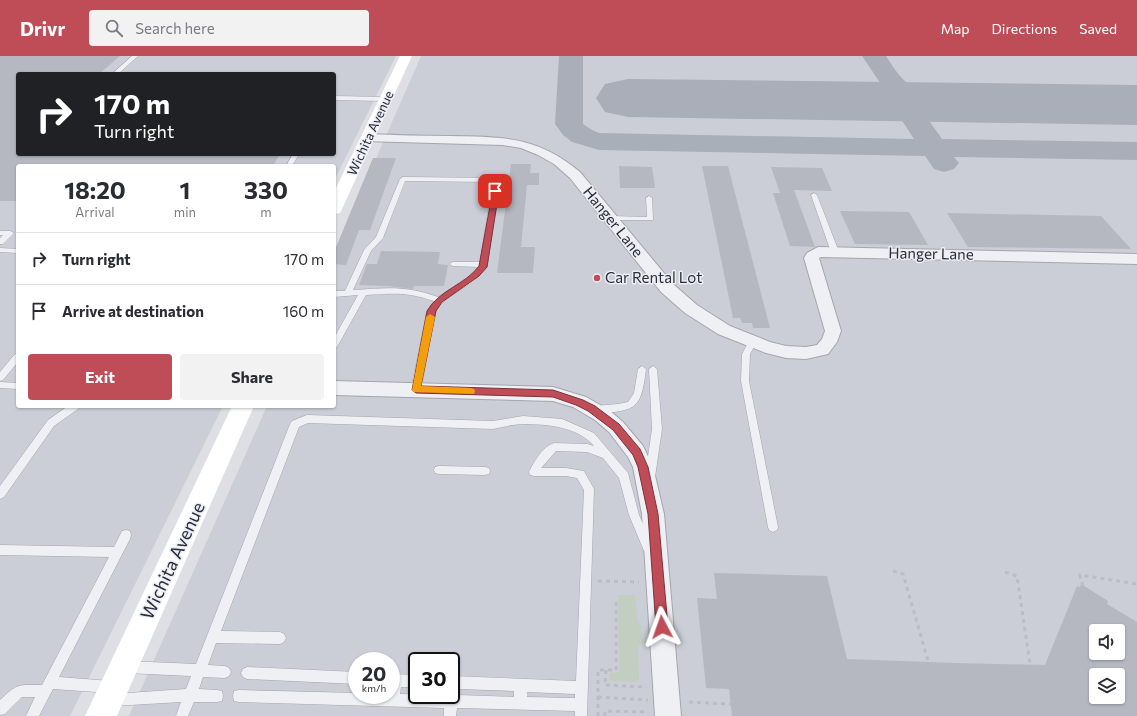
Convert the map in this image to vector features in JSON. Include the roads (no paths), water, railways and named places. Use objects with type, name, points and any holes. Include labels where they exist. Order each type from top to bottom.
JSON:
[{"type":"main road","name":"Wichita Avenue","points":[[336,205],[406,56]]},
{"type":"main road","name":"Wichita Avenue","points":[[112,693],[243,408]]},
{"type":"street","name":"Hanger Lane","points":[[367,138],[503,141],[525,145],[546,153],[561,162],[575,175],[667,288],[691,309],[724,330],[766,347],[786,352],[822,350],[829,342],[833,331],[811,258],[818,252],[1137,259]]},
{"type":"street","points":[[336,388],[553,394],[579,402],[594,410],[616,427],[636,452],[643,467],[653,514],[649,575],[657,714]]},
{"type":"lane","points":[[117,72],[135,56]]},
{"type":"lane","points":[[336,98],[386,99]]},
{"type":"lane","points":[[347,294],[368,250],[379,238],[403,179],[497,180],[483,264],[477,275],[439,300],[432,311],[416,390]]},
{"type":"lane","points":[[814,195],[834,252]]},
{"type":"lane","points":[[610,218],[651,219],[649,198]]},
{"type":"lane","points":[[0,233],[10,233],[0,242]]},
{"type":"lane","points":[[0,250],[16,251]]},
{"type":"lane","points":[[453,264],[483,264]]},
{"type":"lane","points":[[336,294],[399,290],[419,293],[439,300]]},
{"type":"lane","points":[[336,341],[364,292]]},
{"type":"lane","points":[[753,342],[746,354],[745,381],[773,527]]},
{"type":"lane","points":[[0,378],[16,358]]},
{"type":"lane","points":[[594,410],[629,406],[636,402],[639,394],[642,369]]},
{"type":"lane","points":[[648,492],[657,429],[653,369]]},
{"type":"lane","points":[[0,386],[16,386]]},
{"type":"lane","points":[[0,494],[51,423],[72,408]]},
{"type":"lane","points":[[182,716],[295,424],[307,419],[493,425],[523,420],[562,423],[591,436],[609,455],[624,476],[649,575]]},
{"type":"lane","points":[[460,702],[520,703],[581,710],[589,489],[580,474],[566,472],[534,472],[540,461],[554,447],[588,448],[609,455]]},
{"type":"lane","points":[[439,470],[486,471]]},
{"type":"lane","points":[[32,716],[126,535]]},
{"type":"lane","points":[[0,550],[118,552]]},
{"type":"lane","points":[[213,637],[280,638]]},
{"type":"lane","points":[[112,693],[199,671],[225,672]]},
{"type":"lane","points":[[246,673],[348,678]]},
{"type":"lane","points":[[460,682],[582,688]]},
{"type":"lane","points":[[520,703],[521,685]]},
{"type":"lane","points":[[0,709],[19,691],[47,686],[112,693],[217,696]]},
{"type":"lane","points":[[239,696],[348,699]]},
{"type":"lane","points":[[450,716],[452,704]]},
{"type":"place","name":"Car Rental Lot","points":[[597,278]]}]
